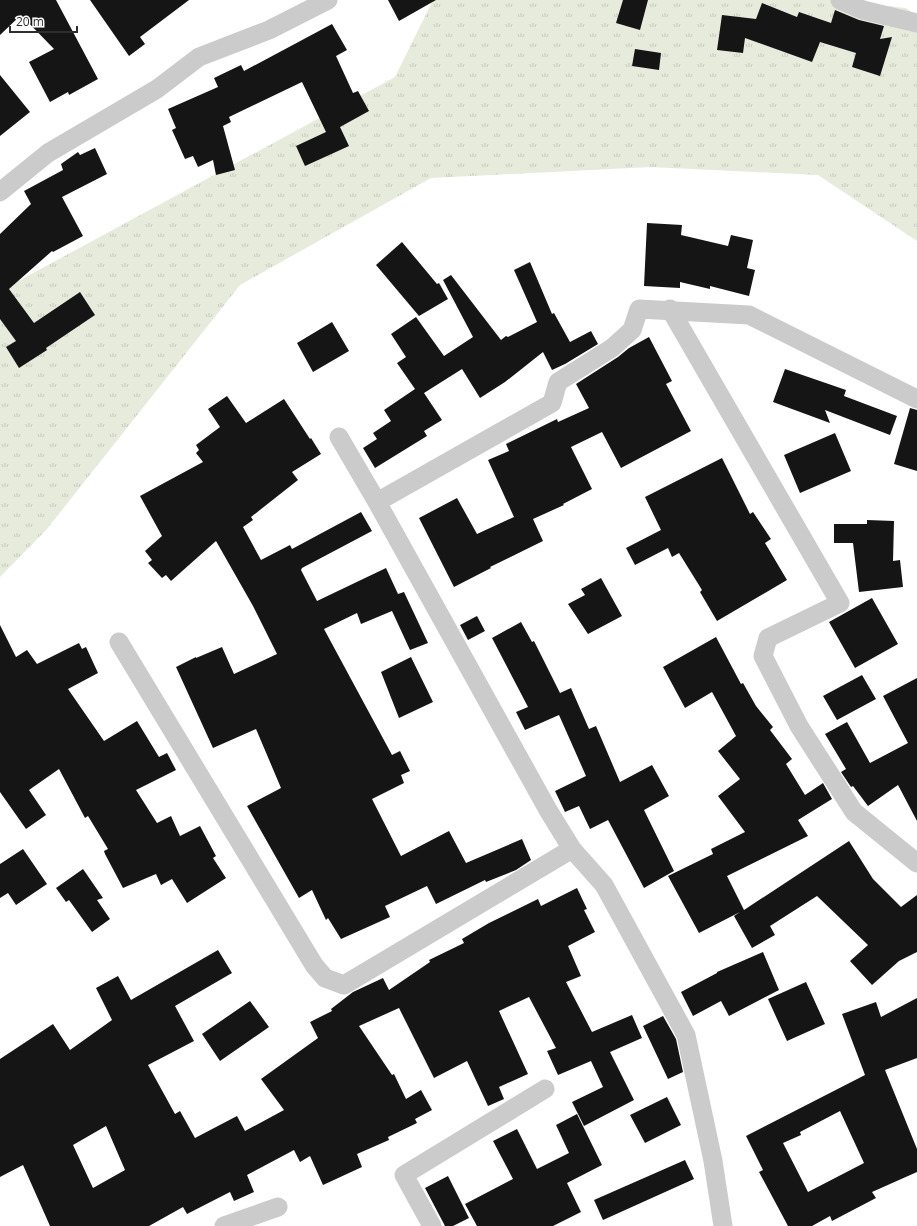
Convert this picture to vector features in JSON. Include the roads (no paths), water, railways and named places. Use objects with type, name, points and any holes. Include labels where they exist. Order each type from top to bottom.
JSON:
[{"type":"street","points":[[0,192],[48,153],[157,90],[199,57],[269,30],[328,0]]},
{"type":"street","points":[[840,0],[863,10],[917,23]]},
{"type":"street","points":[[377,502],[552,403],[558,382],[612,348],[632,330],[639,309],[749,315],[917,399]]},
{"type":"street","points":[[670,310],[840,603],[768,638],[763,656],[799,726],[854,812],[917,863]]},
{"type":"street","points":[[339,437],[377,502],[548,810],[572,849],[604,885],[686,1036],[713,1161],[723,1226]]},
{"type":"street","points":[[119,642],[314,965],[325,978],[344,985],[572,849]]},
{"type":"street","points":[[432,1226],[404,1175],[545,1089]]},
{"type":"street","points":[[224,1226],[278,1207]]}]
